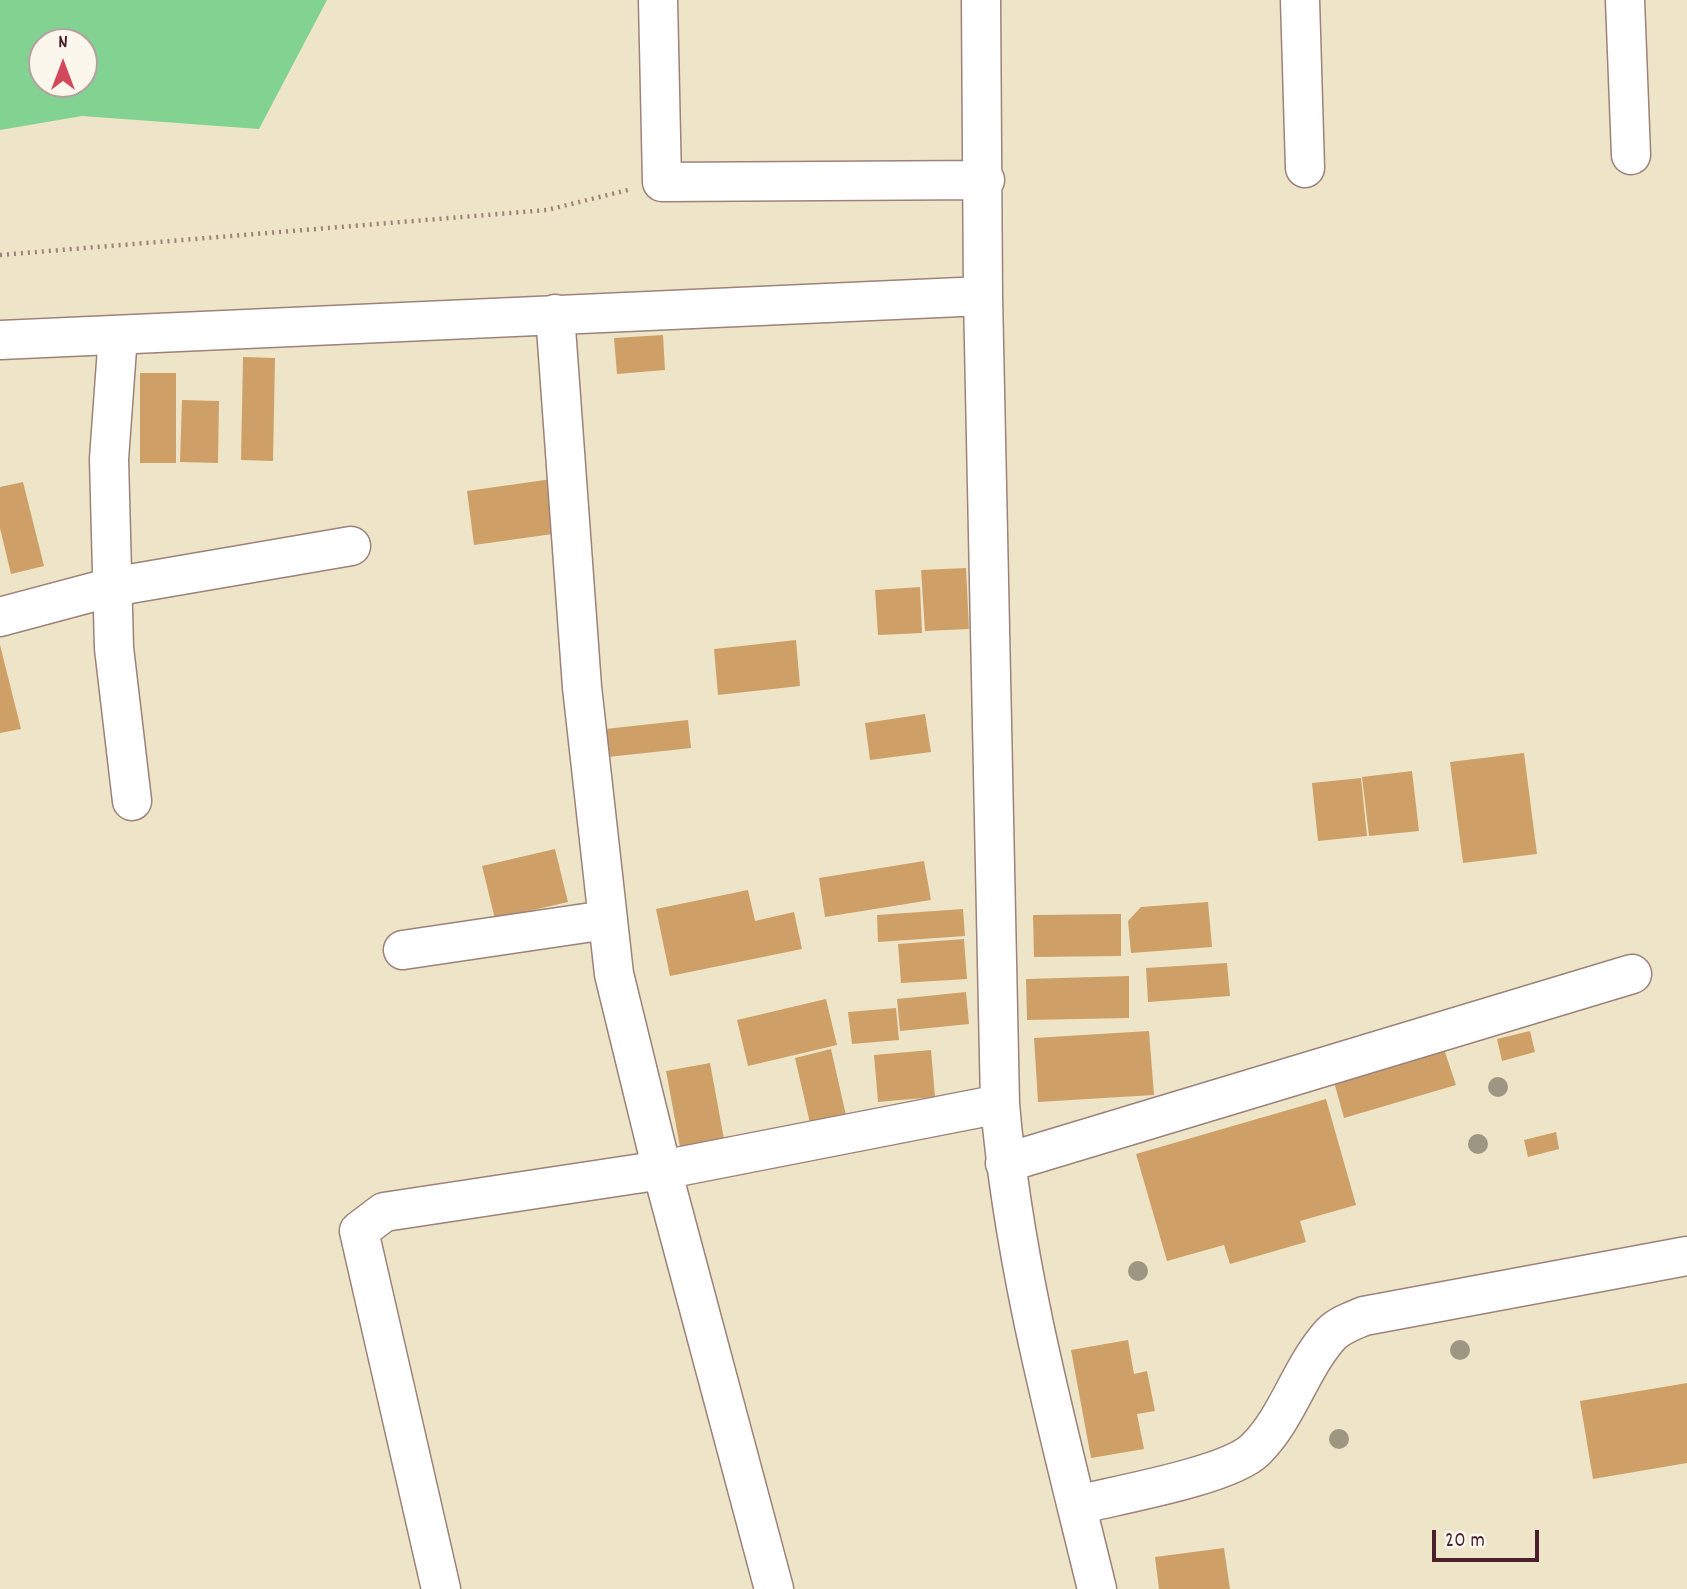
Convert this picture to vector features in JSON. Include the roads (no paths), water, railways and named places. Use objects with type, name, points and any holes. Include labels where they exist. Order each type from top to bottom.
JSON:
[{"type":"street","points":[[658,0],[662,182],[985,193]]},
{"type":"street","points":[[981,0],[985,193],[983,285],[1000,1104],[1005,1163],[1029,1310],[1097,1589]]},
{"type":"street","points":[[1300,0],[1305,169]]},
{"type":"street","points":[[1625,0],[1631,155]]},
{"type":"street","points":[[0,340],[555,314],[983,285]]},
{"type":"street","points":[[555,314],[582,687],[614,974],[662,1170],[774,1589]]},
{"type":"street","points":[[118,335],[109,459],[112,587],[114,648],[132,801]]},
{"type":"street","points":[[0,617],[112,587],[351,546]]},
{"type":"street","points":[[403,950],[606,920]]},
{"type":"street","points":[[1005,1163],[1632,974]]},
{"type":"street","points":[[441,1589],[359,1231],[384,1212],[662,1170],[1000,1104]]},
{"type":"street","points":[[1077,1505],[1238,1462],[1253,1452],[1271,1432],[1331,1334],[1363,1316],[1687,1256]]}]
